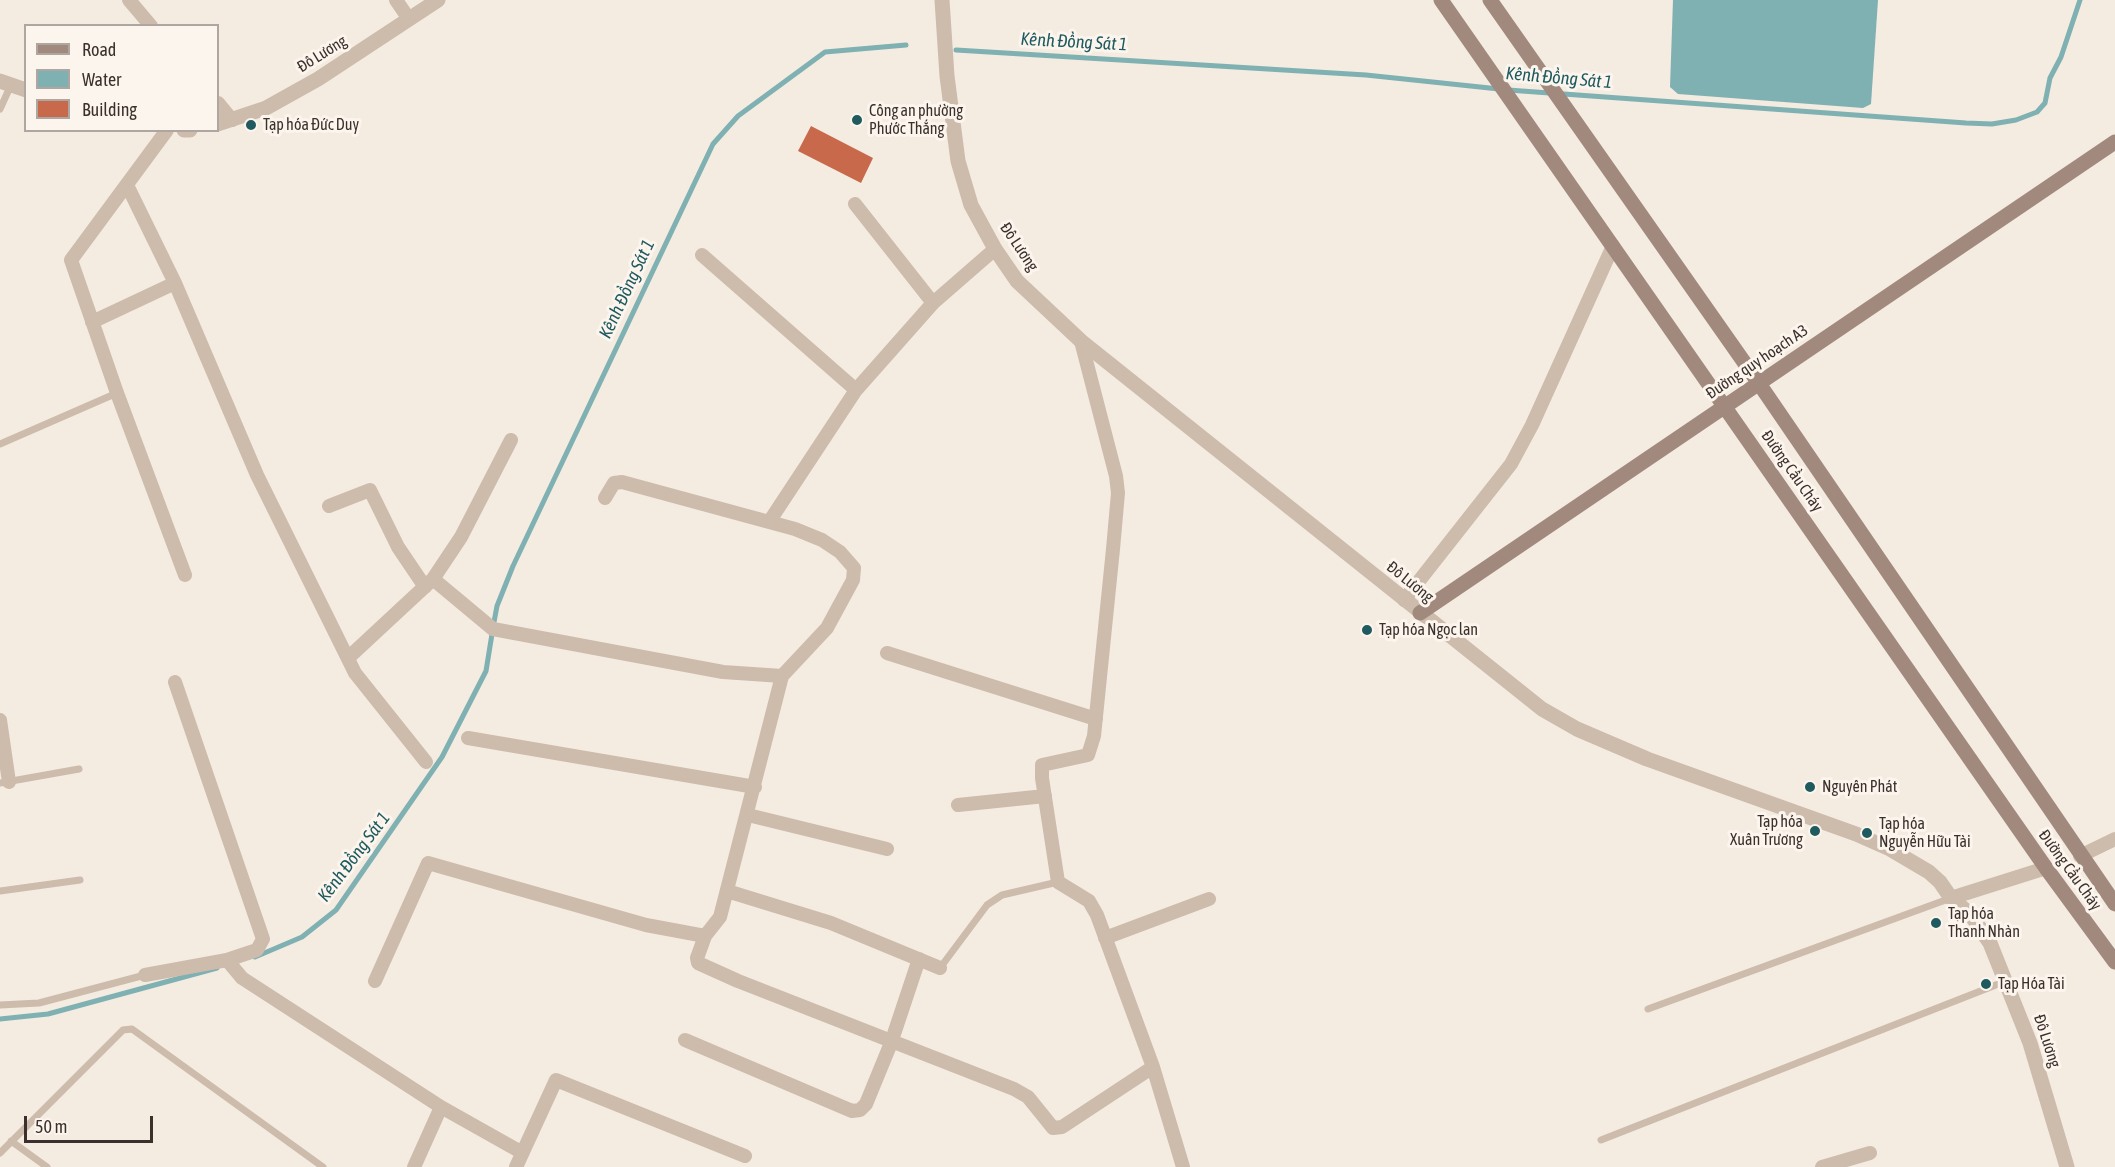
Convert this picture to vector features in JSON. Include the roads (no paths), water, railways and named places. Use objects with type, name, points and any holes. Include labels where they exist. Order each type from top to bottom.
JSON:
[{"type":"main road","name":"Đường Cầu Cháy","points":[[1441,0],[2046,868],[2115,962]]},
{"type":"main road","name":"Đường Cầu Cháy","points":[[1490,0],[1758,382],[2115,904]]},
{"type":"main road","name":"Đường quy hoạch A3","points":[[1420,613],[2115,142]]},
{"type":"street","points":[[129,0],[149,24]]},
{"type":"street","points":[[396,0],[409,19]]},
{"type":"street","name":"Đô Lương","points":[[225,122],[266,108],[318,79],[438,0]]},
{"type":"street","name":"Đô Lương","points":[[942,0],[947,76],[958,161],[971,205],[995,249],[1017,281],[1081,341],[1542,709],[1577,729],[1647,759],[1856,834],[1890,849],[1929,872],[1940,882],[1951,898],[1971,915],[1990,943],[2030,1043],[2067,1167]]},
{"type":"street","points":[[219,106],[225,122]]},
{"type":"street","points":[[166,132],[71,260],[117,393],[185,575]]},
{"type":"street","points":[[127,185],[175,283],[257,475],[355,673],[426,762]]},
{"type":"street","points":[[855,204],[933,303]]},
{"type":"street","points":[[1404,600],[1511,464],[1532,425],[1613,246]]},
{"type":"street","points":[[768,522],[856,390],[933,303],[995,249]]},
{"type":"street","points":[[702,255],[856,390]]},
{"type":"street","points":[[93,322],[175,283]]},
{"type":"street","points":[[1081,341],[1118,493],[1096,719],[1088,754],[1042,765],[1045,796],[1058,882],[1089,902],[1105,938],[1153,1067],[1183,1167]]},
{"type":"street","points":[[348,658],[429,583],[461,537],[511,440]]},
{"type":"street","points":[[605,498],[614,483],[622,482],[768,522],[822,540],[840,552],[854,568],[853,580],[827,628],[782,676],[720,917],[705,936],[697,958],[702,966],[891,1043],[1014,1089],[1028,1097],[1050,1126],[1056,1129],[1153,1067]]},
{"type":"street","points":[[329,506],[370,490],[398,547],[429,583],[493,629],[723,672],[782,676]]},
{"type":"street","points":[[887,652],[1096,719]]},
{"type":"street","points":[[145,975],[228,961],[257,950],[263,939],[175,682]]},
{"type":"street","points":[[0,720],[4,783]]},
{"type":"street","points":[[468,738],[755,787]]},
{"type":"street","points":[[958,805],[1045,796]]},
{"type":"street","points":[[748,815],[887,849]]},
{"type":"street","points":[[2080,856],[2115,839]]},
{"type":"street","points":[[375,981],[428,863],[646,925],[705,936]]},
{"type":"street","points":[[1951,898],[2046,868]]},
{"type":"street","points":[[727,891],[831,922],[940,968]]},
{"type":"street","points":[[1105,938],[1209,899]]},
{"type":"street","points":[[685,1040],[856,1111],[866,1104],[891,1043],[919,959]]},
{"type":"street","points":[[228,961],[242,978],[441,1107],[522,1152]]},
{"type":"street","points":[[516,1167],[556,1080],[745,1156]]},
{"type":"street","points":[[414,1167],[441,1107]]},
{"type":"street","points":[[1822,1167],[1870,1153]]},
{"type":"lane","points":[[0,109],[12,85]]},
{"type":"lane","points":[[0,444],[117,393]]},
{"type":"lane","points":[[4,783],[79,769]]},
{"type":"lane","points":[[0,891],[80,880]]},
{"type":"lane","points":[[940,968],[987,905],[1002,895],[1058,882]]},
{"type":"lane","points":[[1648,1008],[1951,898]]},
{"type":"lane","points":[[0,1005],[39,1003],[145,975]]},
{"type":"lane","points":[[1602,1140],[2006,981]]},
{"type":"lane","points":[[0,1153],[123,1030],[132,1029],[323,1167]]},
{"type":"lane","points":[[11,1141],[47,1167]]},
{"type":"water","points":[[1673,0],[1878,0],[1871,104],[1863,108],[1678,94],[1670,87]]},
{"type":"waterway","name":"Kênh Đồng Sát 1","points":[[1508,90],[1992,124],[2016,120],[2037,112],[2045,103],[2050,78],[2061,57],[2080,0]]},
{"type":"waterway","name":"Kênh Đồng Sát 1","points":[[494,622],[497,606],[513,566],[713,144],[738,116],[825,52],[906,45]]},
{"type":"waterway","name":"Kênh Đồng Sát 1","points":[[956,50],[1366,75],[1499,89]]},
{"type":"waterway","name":"Kênh Đồng Sát 1","points":[[255,957],[302,937],[336,910],[442,757],[486,671],[492,634]]},
{"type":"waterway","name":"Kênh Đồng Sát 1","points":[[0,1019],[48,1014],[217,968]]},
{"type":"place","name":"Công an phường Phước Thắng","points":[[857,120]]},
{"type":"place","name":"Tạp hóa Đức Duy","points":[[251,125]]},
{"type":"place","name":"Tạp hóa Ngọc lan","points":[[1367,630]]},
{"type":"place","name":"Nguyên Phát","points":[[1810,787]]},
{"type":"place","name":"Tạp hóa Xuân Trương","points":[[1815,831]]},
{"type":"place","name":"Tạp hóa Nguyễn Hữu Tài","points":[[1867,833]]},
{"type":"place","name":"Tạp hóa Thanh Nhàn","points":[[1936,923]]},
{"type":"place","name":"Tạp Hóa Tài","points":[[1986,984]]}]
